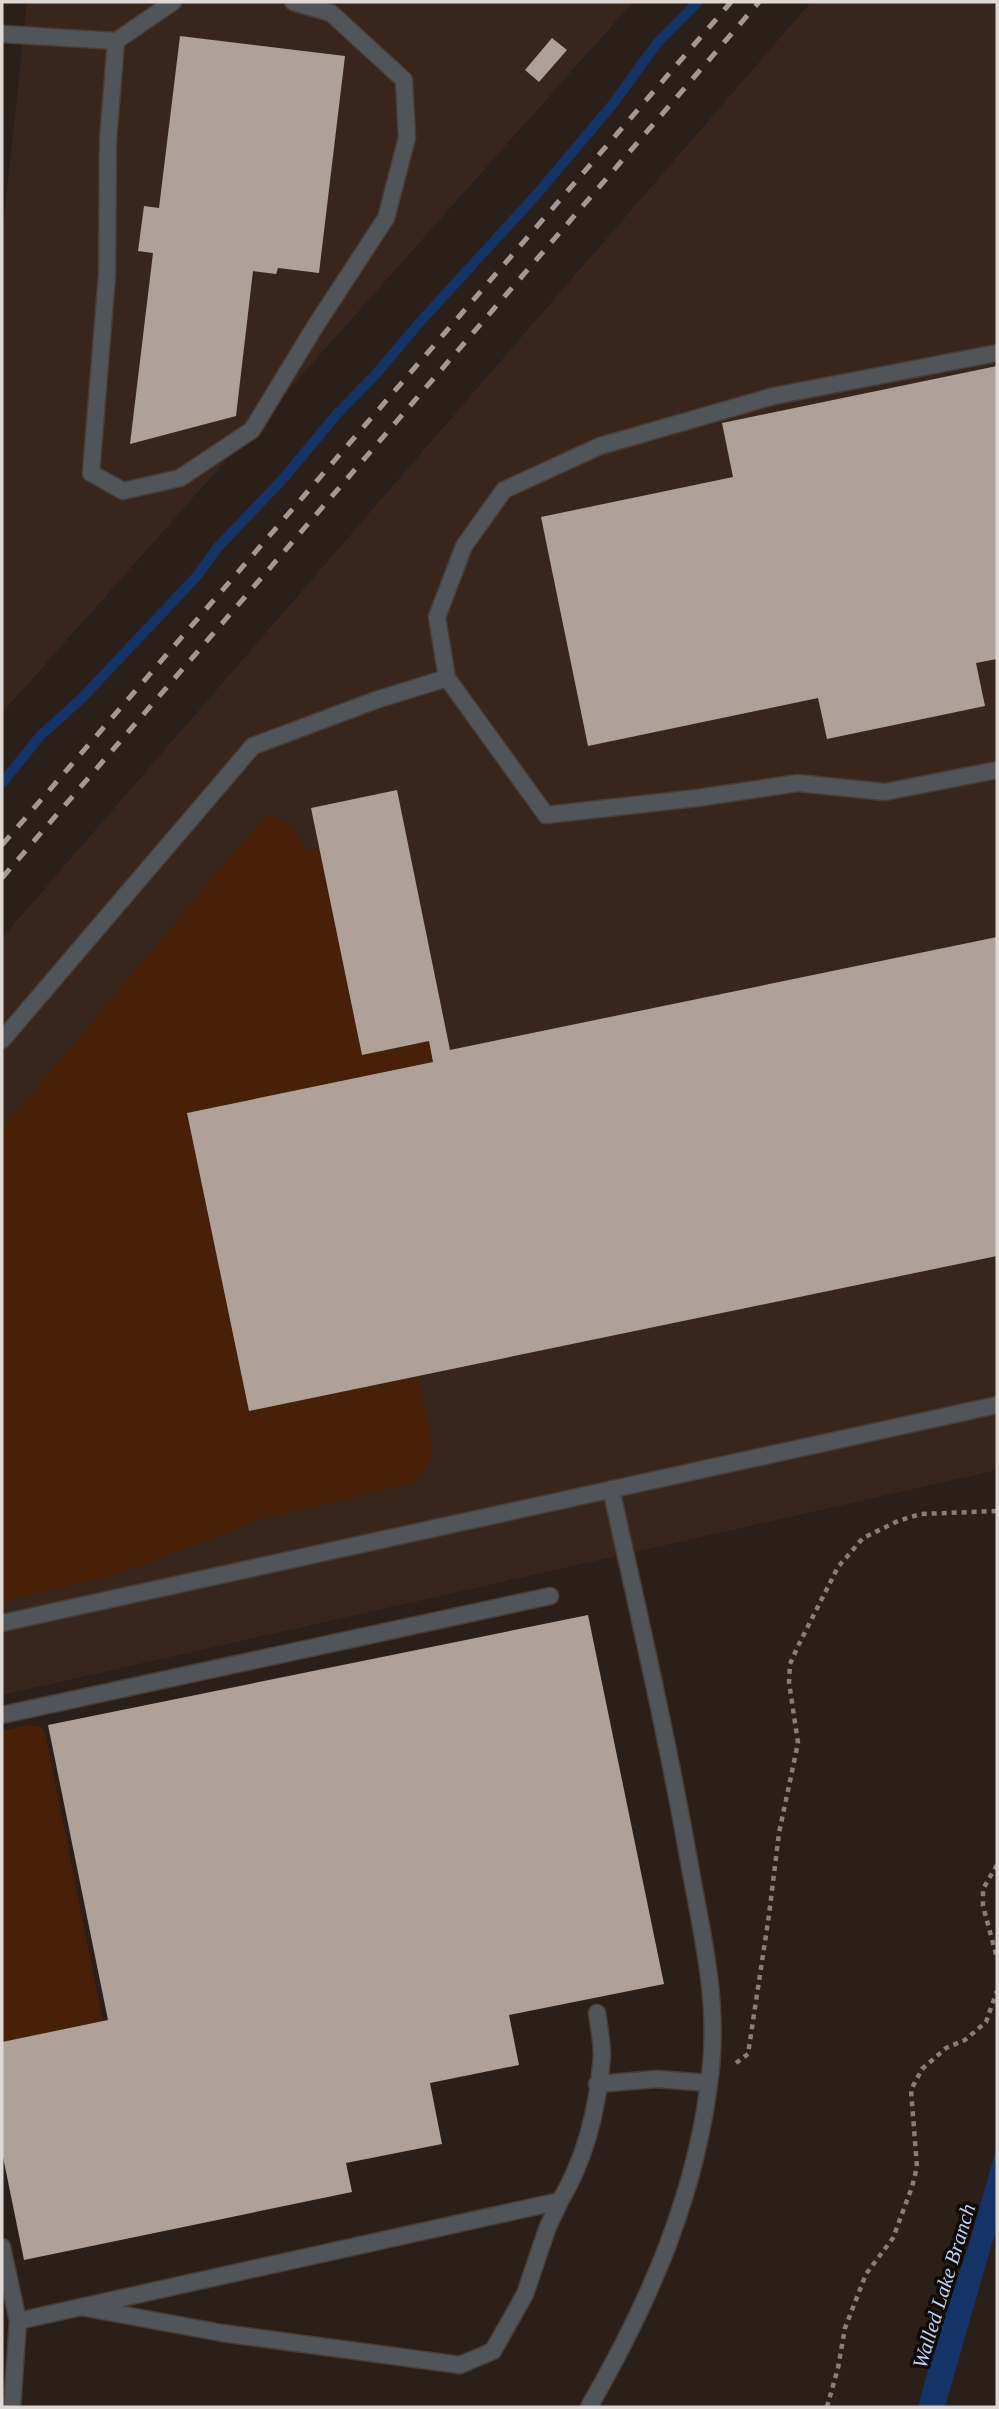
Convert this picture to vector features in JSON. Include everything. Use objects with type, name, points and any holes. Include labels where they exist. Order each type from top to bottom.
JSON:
[{"type":"lane","points":[[2,34],[116,41],[173,2]]},
{"type":"lane","points":[[116,41],[108,140],[107,275],[91,473],[123,491],[180,478],[252,430],[386,218],[407,138],[404,80],[331,13],[293,2]]},
{"type":"lane","points":[[997,353],[774,396],[600,446],[504,490],[464,546],[437,617],[447,678],[547,815],[799,783],[885,792],[997,769]]},
{"type":"lane","points":[[2,1040],[254,746],[447,678]]},
{"type":"lane","points":[[2,1623],[997,1405]]},
{"type":"lane","points":[[589,2407],[641,2310],[677,2224],[700,2137],[711,2065],[712,1992],[676,1789],[611,1489]]},
{"type":"lane","points":[[2,1714],[550,1596]]},
{"type":"lane","points":[[81,2307],[222,2333],[460,2365],[493,2351],[525,2294],[547,2229],[572,2181],[590,2132],[602,2054],[597,2013]]},
{"type":"lane","points":[[597,2084],[657,2079],[708,2083]]},
{"type":"lane","points":[[18,2320],[561,2201]]},
{"type":"lane","points":[[2,2247],[18,2320],[12,2407]]},
{"type":"path","points":[[708,2083],[748,2054],[779,1833],[798,1743],[789,1682],[790,1664],[817,1605],[838,1567],[863,1538],[898,1521],[921,1514],[997,1511]]},
{"type":"path","points":[[997,1865],[983,1889],[983,1906],[997,1958]]},
{"type":"path","points":[[827,2407],[845,2328],[866,2274],[893,2238],[912,2187],[917,2167],[911,2090],[922,2069],[986,2022],[997,1991]]},
{"type":"shaded area","points":[[27,2],[633,2],[2,713],[2,237]]},
{"type":"shaded area","points":[[811,2],[997,2],[997,1470],[2,1695],[2,938]]},
{"type":"shaded area","points":[[268,815],[280,819],[292,828],[306,851],[319,848],[362,1054],[429,1041],[433,1062],[187,1113],[249,1411],[417,1376],[430,1431],[430,1460],[413,1483],[264,1518],[121,1573],[2,1602],[2,1129]]},
{"type":"shaded area","points":[[29,1725],[42,1727],[45,1732],[103,2022],[2,2042],[2,1731]]},
{"type":"water","points":[[997,2146],[997,2226],[945,2407],[918,2407],[942,2319],[968,2248]]},
{"type":"building","points":[[180,36],[345,56],[319,273],[278,268],[276,274],[253,271],[236,416],[130,444],[153,253],[138,251],[144,206],[159,208]]},
{"type":"building","points":[[552,38],[567,50],[539,82],[525,70]]},
{"type":"building","points":[[997,366],[997,659],[976,663],[985,706],[827,739],[818,698],[588,746],[541,517],[733,477],[722,423]]},
{"type":"building","points":[[397,790],[450,1050],[997,937],[997,1256],[249,1411],[187,1113],[433,1062],[429,1041],[362,1055],[311,808]]},
{"type":"building","points":[[588,1615],[664,1984],[509,2015],[519,2065],[430,2083],[442,2144],[346,2163],[352,2192],[24,2260],[2,2152],[2,2042],[108,2020],[48,1725]]},
{"type":"waterway","points":[[2,783],[41,735],[82,698],[197,576],[217,548],[282,480],[337,414],[537,194],[612,105],[658,42],[698,2]]},
{"type":"railway","points":[[2,845],[731,2]]},
{"type":"railway","points":[[2,878],[759,2]]},
{"type":"water label","name":"Walled Lake Branch","points":[[944,2286]]}]
